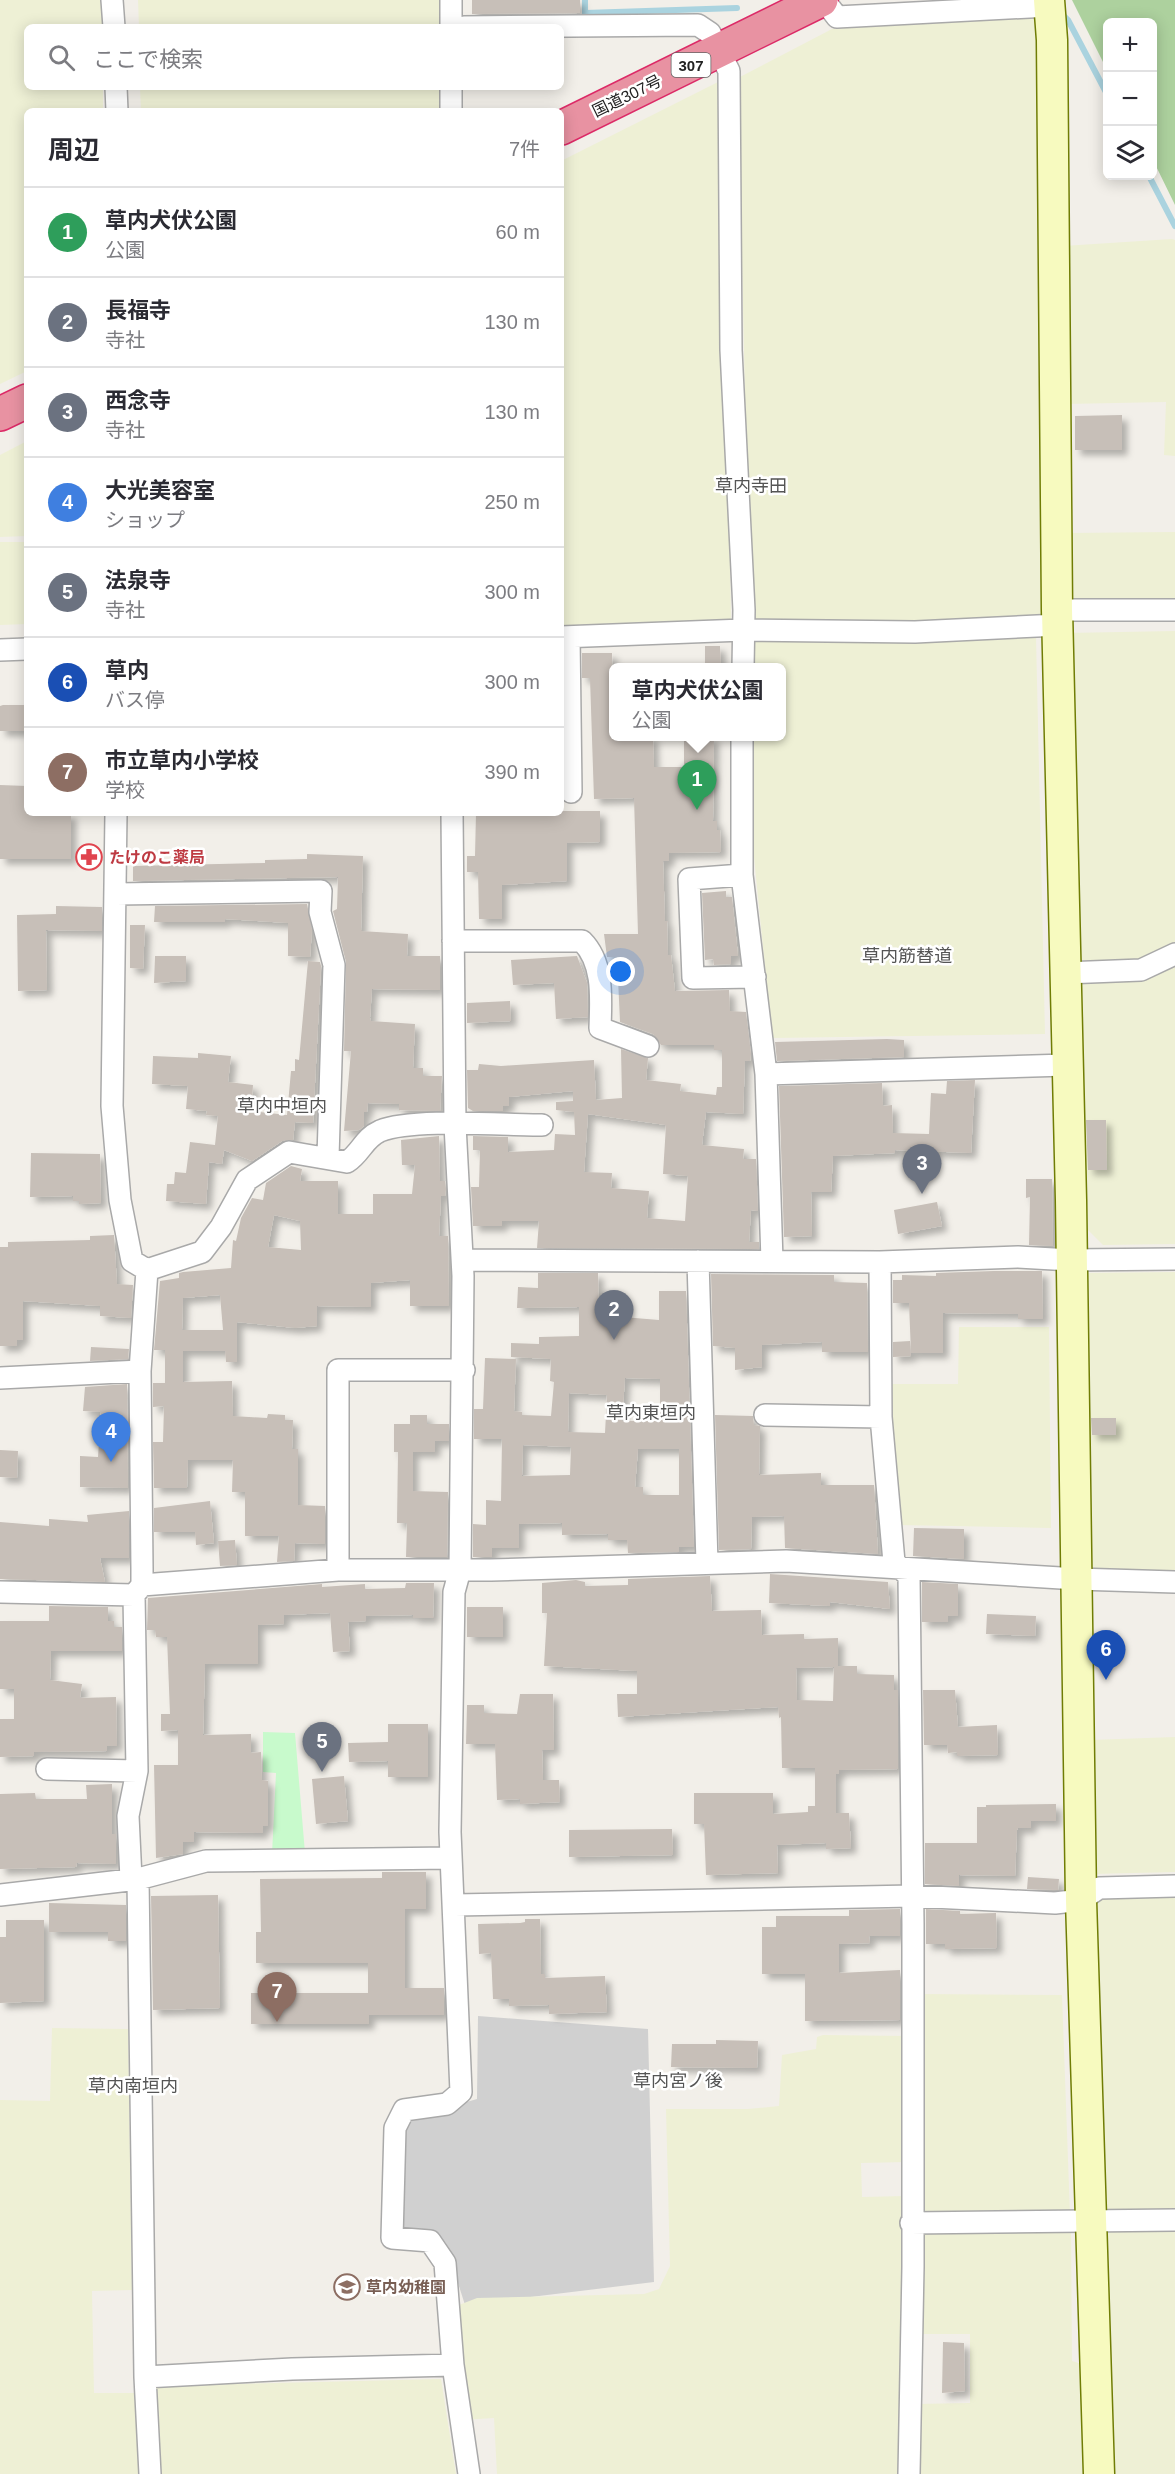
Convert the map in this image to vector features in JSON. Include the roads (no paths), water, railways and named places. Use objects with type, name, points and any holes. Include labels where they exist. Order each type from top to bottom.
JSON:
[{"type":"highway","name":"国道307号","points":[[564,127],[823,0]]},
{"type":"highway","points":[[0,414],[24,402]]},
{"type":"street","points":[[112,0],[114,24]]},
{"type":"street","points":[[451,0],[451,24]]},
{"type":"street","points":[[823,0],[837,17],[1049,3],[1052,40],[1057,617],[1082,1900],[1099,2474]]},
{"type":"street","points":[[564,26],[698,25],[710,33],[729,71],[731,350],[743,663]]},
{"type":"street","points":[[116,90],[117,108]]},
{"type":"street","points":[[451,90],[451,108]]},
{"type":"street","points":[[571,792],[565,637],[743,630],[915,632],[1057,617],[1175,610]]},
{"type":"street","points":[[0,650],[24,649]]},
{"type":"street","points":[[742,741],[742,876],[766,1074],[772,1261]]},
{"type":"street","points":[[116,816],[112,1106],[120,1200],[132,1261],[147,1270],[202,1252],[221,1227],[247,1180],[289,1152],[347,1162],[357,1155],[367,1138],[396,1126],[542,1125]]},
{"type":"street","points":[[452,816],[455,1125],[463,1260],[464,1370],[460,1570],[454,1592],[450,1858],[455,1905],[461,2092],[447,2104],[404,2110],[395,2128],[392,2238],[430,2241],[445,2263],[453,2366],[469,2474]]},
{"type":"street","points":[[742,876],[689,879],[693,978],[754,977]]},
{"type":"street","points":[[116,894],[321,891],[320,912],[334,965],[328,1157]]},
{"type":"street","points":[[453,941],[582,941],[594,953],[601,995],[600,1028],[648,1046]]},
{"type":"street","points":[[1065,973],[1142,970],[1175,954]]},
{"type":"street","points":[[766,1074],[1066,1065]]},
{"type":"street","points":[[463,1260],[880,1262],[1018,1257],[1071,1260],[1175,1260]]},
{"type":"street","points":[[698,1261],[707,1563]]},
{"type":"street","points":[[880,1262],[881,1417],[894,1562],[909,1576],[912,1896],[909,2474]]},
{"type":"street","points":[[147,1270],[140,1371],[137,1771],[128,1816],[135,1879],[145,2377],[150,2474]]},
{"type":"street","points":[[338,1570],[338,1370],[464,1370]]},
{"type":"street","points":[[0,1378],[140,1371]]},
{"type":"street","points":[[765,1415],[881,1417]]},
{"type":"street","points":[[0,1592],[138,1590],[338,1570],[460,1570],[786,1561],[903,1570],[1175,1582]]},
{"type":"street","points":[[47,1769],[137,1771]]},
{"type":"street","points":[[0,1895],[135,1879],[206,1861],[450,1858]]},
{"type":"street","points":[[455,1905],[912,1896],[1055,1903],[1082,1900],[1099,1888],[1175,1886]]},
{"type":"street","points":[[911,2223],[1091,2223],[1175,2220]]},
{"type":"street","points":[[145,2377],[292,2369],[453,2366]]},
{"type":"waterway","points":[[585,0],[585,13],[737,8]]},
{"type":"waterway","points":[[1061,13],[1068,20],[1103,86]]},
{"type":"waterway","points":[[1151,180],[1175,226]]},
{"type":"place","name":"草内犬伏公園","points":[[697,810]]},
{"type":"place","name":"たけのこ薬局","points":[[89,857]]},
{"type":"place","name":"西念寺","points":[[922,1194]]},
{"type":"place","name":"長福寺","points":[[614,1340]]},
{"type":"place","name":"大光美容室","points":[[111,1462]]},
{"type":"place","name":"草内","points":[[1106,1680]]},
{"type":"place","name":"法泉寺","points":[[322,1772]]},
{"type":"place","name":"市立草内小学校","points":[[277,2022]]},
{"type":"place","name":"草内幼稚園","points":[[347,2287]]},
{"type":"district","name":"草内寺田","points":[[751,486]]},
{"type":"district","name":"草内筋替道","points":[[907,956]]},
{"type":"district","name":"草内中垣内","points":[[282,1106]]},
{"type":"district","name":"草内東垣内","points":[[651,1413]]},
{"type":"district","name":"草内宮ノ後","points":[[678,2081]]},
{"type":"district","name":"草内南垣内","points":[[133,2086]]}]
